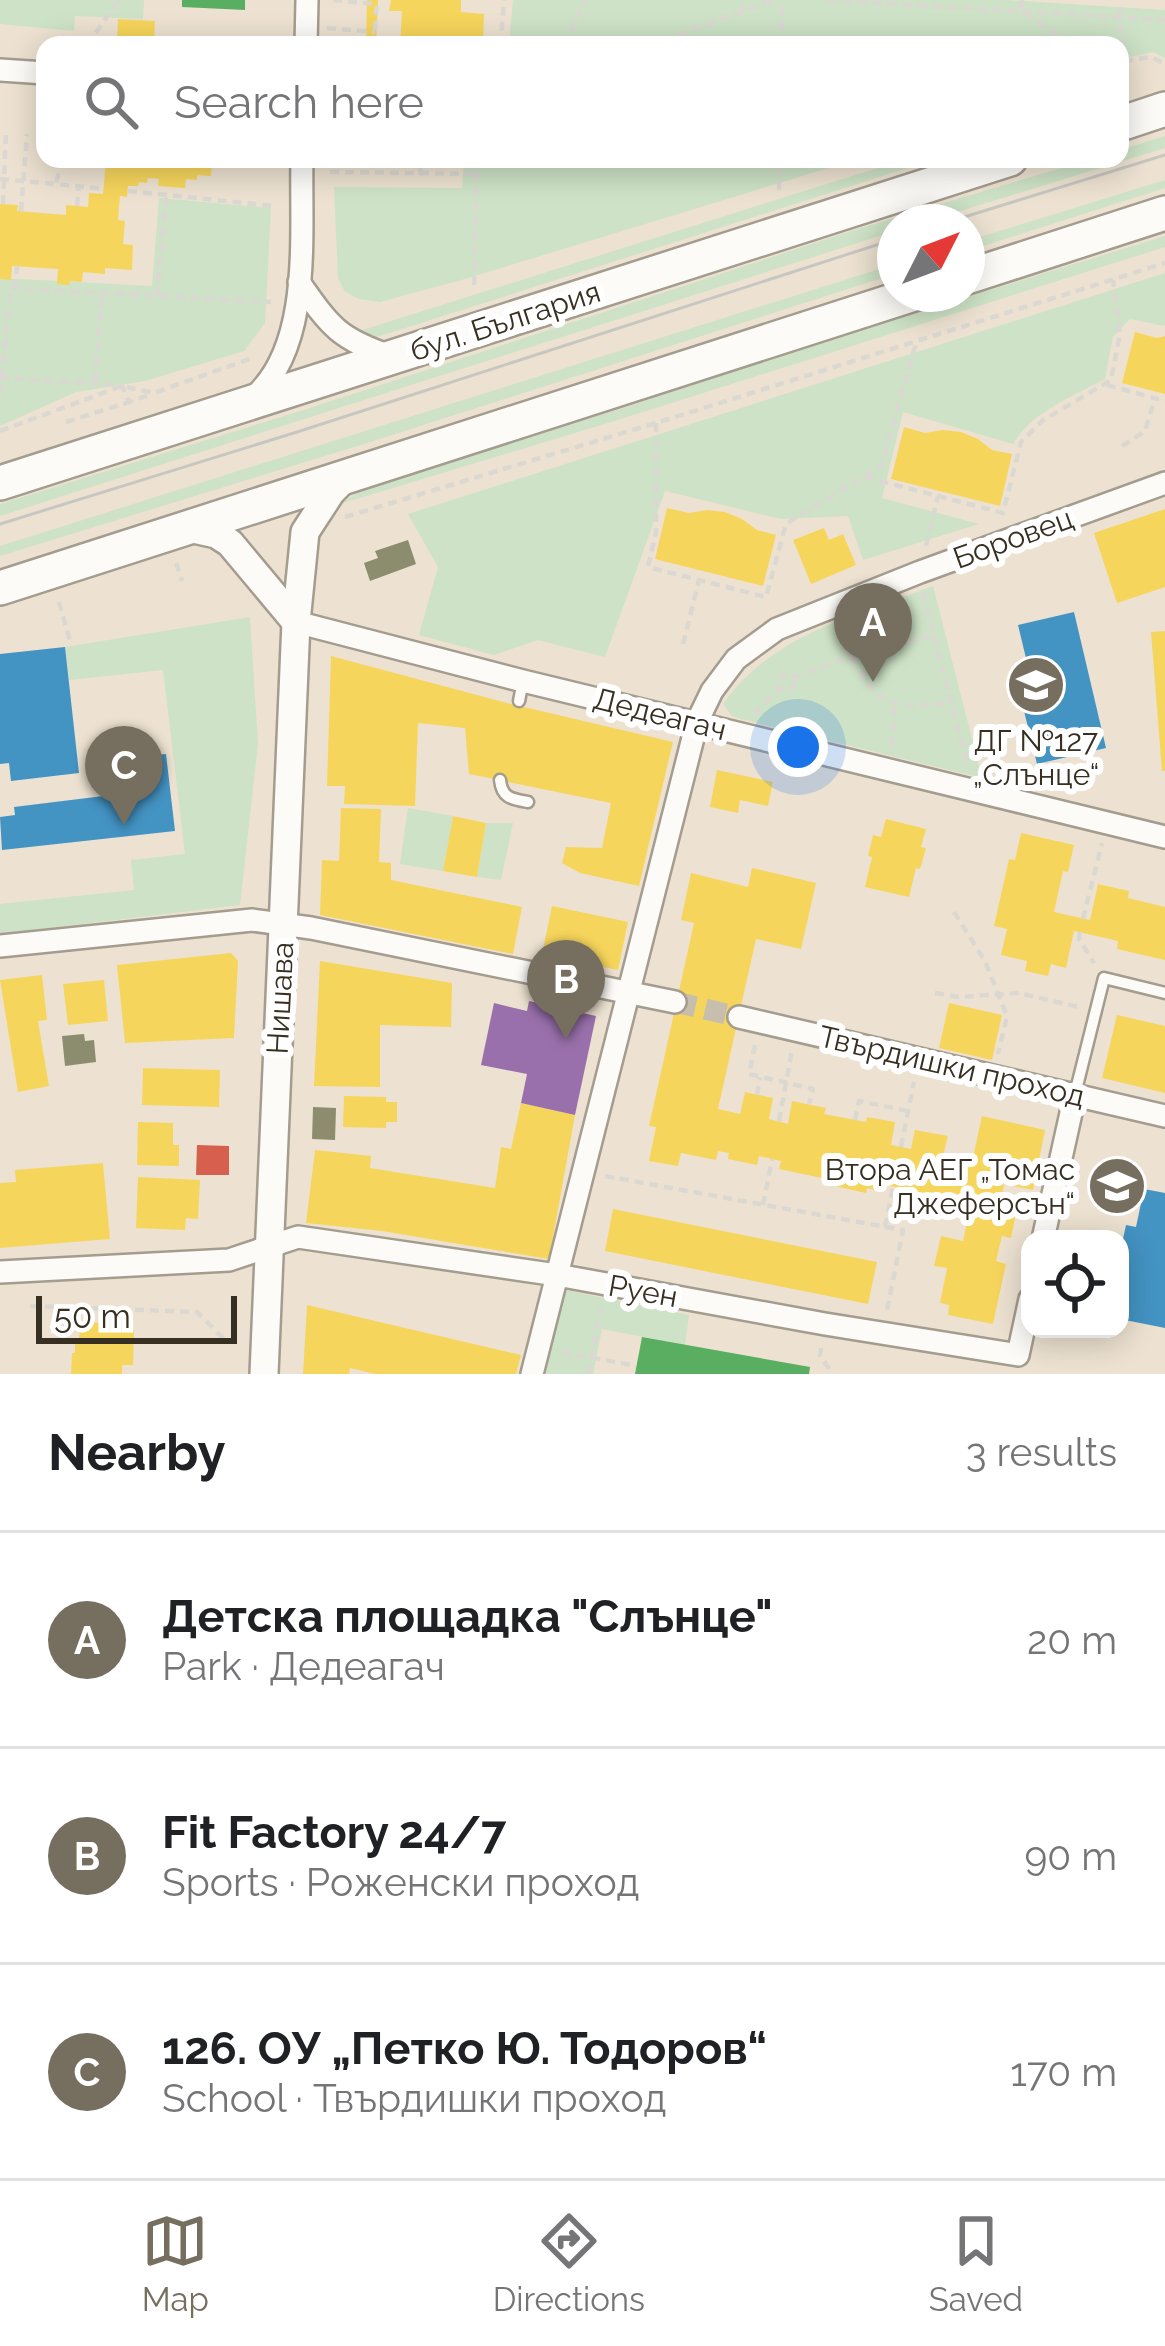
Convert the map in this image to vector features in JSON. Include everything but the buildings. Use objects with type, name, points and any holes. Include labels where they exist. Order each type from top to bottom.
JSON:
[{"type":"main road","points":[[1129,121],[1165,109]]},
{"type":"main road","name":"бул. България","points":[[0,483],[982,168]]},
{"type":"main road","points":[[985,271],[1165,213]]},
{"type":"main road","points":[[0,587],[877,306]]},
{"type":"street","points":[[307,0],[312,36]]},
{"type":"street","points":[[0,70],[36,73]]},
{"type":"street","points":[[246,404],[280,367],[289,344],[299,282],[302,168]]},
{"type":"street","points":[[299,282],[332,327],[356,345],[393,357]]},
{"type":"street","name":"Нишава","points":[[264,1374],[296,622],[305,532],[331,492],[348,476]]},
{"type":"street","name":"Боровец","points":[[532,1374],[697,722],[712,691],[736,659],[777,629],[1165,483]]},
{"type":"street","points":[[189,528],[216,534],[230,543],[296,622]]},
{"type":"street","name":"Дедеагач","points":[[296,622],[521,691],[697,722],[1165,837]]},
{"type":"street","points":[[0,946],[252,920],[675,1002]]},
{"type":"street","name":"Твърдишки проход","points":[[739,1017],[1165,1116]]},
{"type":"street","points":[[1045,1230],[1076,1095]]},
{"type":"street","name":"Руен","points":[[0,1272],[229,1260],[298,1237],[557,1275],[1018,1355],[1022,1338]]},
{"type":"lane","points":[[500,780],[508,798],[528,802]]},
{"type":"lane","points":[[1076,1095],[1104,978],[1165,993]]},
{"type":"path","points":[[93,36],[119,0]]},
{"type":"path","points":[[333,0],[377,2],[375,36]]},
{"type":"path","points":[[500,36],[503,0]]},
{"type":"path","points":[[569,36],[585,0]]},
{"type":"path","points":[[742,13],[743,0]]},
{"type":"path","points":[[676,36],[778,0],[780,36]]},
{"type":"path","points":[[828,0],[1120,13],[1165,20]]},
{"type":"path","points":[[1021,10],[1022,0]]},
{"type":"path","points":[[1021,10],[1059,36]]},
{"type":"path","points":[[1120,13],[1120,36]]},
{"type":"path","points":[[312,36],[375,32]]},
{"type":"path","points":[[1129,61],[1150,57],[1165,64]]},
{"type":"path","points":[[3,205],[6,133]]},
{"type":"path","points":[[22,211],[28,134]]},
{"type":"path","points":[[56,184],[60,168]]},
{"type":"path","points":[[364,168],[364,172]]},
{"type":"path","points":[[420,168],[420,175]]},
{"type":"path","points":[[474,285],[477,168]]},
{"type":"path","points":[[779,190],[780,168]]},
{"type":"path","points":[[330,172],[477,175]]},
{"type":"path","points":[[2,179],[104,189]]},
{"type":"path","points":[[77,206],[79,186]]},
{"type":"path","points":[[128,191],[274,206]]},
{"type":"path","points":[[157,296],[166,195]]},
{"type":"path","points":[[343,518],[1165,263]]},
{"type":"path","points":[[0,393],[17,266]]},
{"type":"path","points":[[866,477],[1003,512],[1021,442],[1042,421],[1111,380],[1120,334],[1113,280]]},
{"type":"path","points":[[0,287],[271,302]]},
{"type":"path","points":[[95,381],[102,293]]},
{"type":"path","points":[[0,312],[10,312]]},
{"type":"path","points":[[656,423],[656,532],[647,567],[766,597],[786,524],[881,466],[916,341]]},
{"type":"path","points":[[66,422],[268,352]]},
{"type":"path","points":[[1,378],[95,381],[154,393]]},
{"type":"path","points":[[1105,385],[1165,400]]},
{"type":"path","points":[[122,386],[129,402]]},
{"type":"path","points":[[0,431],[122,386]]},
{"type":"path","points":[[1122,446],[1145,430],[1155,398]]},
{"type":"path","points":[[938,496],[920,572],[974,790]]},
{"type":"path","points":[[170,565],[176,563],[182,581]]},
{"type":"path","points":[[683,644],[699,580]]},
{"type":"path","points":[[59,602],[71,645]]},
{"type":"path","points":[[838,623],[849,657],[878,694],[894,704],[952,704]]},
{"type":"path","points":[[741,733],[780,688],[790,691],[793,678],[849,657],[935,635]]},
{"type":"path","points":[[890,770],[894,704]]},
{"type":"path","points":[[1083,919],[1107,823]]},
{"type":"path","points":[[954,912],[986,961],[1006,1016],[993,1076]]},
{"type":"path","points":[[1080,932],[1078,939],[1104,978]]},
{"type":"path","points":[[935,993],[959,997],[1018,993],[1096,1011]]},
{"type":"path","points":[[901,1147],[918,1058]]},
{"type":"path","points":[[749,1074],[813,1088],[809,1104]]},
{"type":"path","points":[[757,1095],[760,1077]]},
{"type":"path","points":[[779,1121],[786,1082]]},
{"type":"path","points":[[855,1120],[859,1101],[908,1111]]},
{"type":"path","points":[[763,1205],[772,1159]]},
{"type":"path","points":[[618,1179],[903,1230],[888,1308]]},
{"type":"path","points":[[885,1227],[893,1187]]},
{"type":"path","points":[[588,1374],[605,1284]]},
{"type":"path","points":[[30,1306],[197,1312],[226,1341]]},
{"type":"path","points":[[539,1347],[636,1366]]},
{"type":"green space","points":[[0,0],[144,0],[143,19],[75,16],[74,31],[0,24]]},
{"type":"green space","points":[[513,0],[1008,0],[1165,10],[1165,58],[1153,52],[1129,57],[1129,36],[510,36]]},
{"type":"green space","points":[[1165,136],[1165,148],[1129,159],[1129,147]]},
{"type":"green space","points":[[463,168],[829,168],[380,302],[345,292],[338,278],[334,187],[462,188]]},
{"type":"green space","points":[[877,168],[908,168],[377,337],[356,332]]},
{"type":"green space","points":[[1061,168],[1100,168],[983,204],[941,204]]},
{"type":"green space","points":[[1165,180],[1165,188],[985,245],[985,235]]},
{"type":"green space","points":[[159,198],[271,208],[265,323],[244,351],[145,381],[76,392],[0,426],[0,278],[152,286]]},
{"type":"green space","points":[[877,223],[877,237],[0,516],[0,504]]},
{"type":"green space","points":[[1165,236],[1165,247],[985,304],[985,291]]},
{"type":"green space","points":[[877,270],[877,280],[364,444],[0,556],[0,546]]},
{"type":"green space","points":[[1165,273],[1165,326],[1130,319],[1113,337],[1105,379],[1042,414],[1013,444],[903,412],[882,498],[979,524],[863,560],[848,516],[781,519],[665,491],[605,657],[538,640],[494,655],[419,635],[438,567],[408,514]]},
{"type":"green space","points":[[918,312],[959,312],[340,504],[374,482],[617,410]]},
{"type":"green space","points":[[933,586],[982,778],[741,719],[723,704],[743,680],[791,644]]},
{"type":"green space","points":[[250,617],[258,744],[240,905],[0,934],[0,904],[134,890],[131,860],[185,854],[163,670],[69,680],[65,647]]},
{"type":"green space","points":[[408,808],[453,816],[443,871],[400,864]]},
{"type":"green space","points":[[486,823],[513,823],[501,880],[477,877]]},
{"type":"green space","points":[[559,1289],[689,1315],[685,1345],[602,1329],[593,1374],[538,1374]]},
{"type":"tunnel","points":[[675,1002],[739,1017]]},
{"type":"tram line","points":[[1129,166],[1165,155]]},
{"type":"tram line","points":[[985,211],[1123,168]]},
{"type":"tram line","points":[[0,524],[877,245]]},
{"type":"place","name":"Детска площадка \"Слънце\"","points":[[873,682]]},
{"type":"place","name":"ДГ №127 „Слънце“","points":[[1036,685]]},
{"type":"place","name":"126. ОУ „Петко Ю. Тодоров“","points":[[124,825]]},
{"type":"place","name":"Fit Factory 24/7","points":[[566,1039]]},
{"type":"place","name":"Втора АЕГ „Томас Джеферсън“","points":[[1117,1186]]}]
